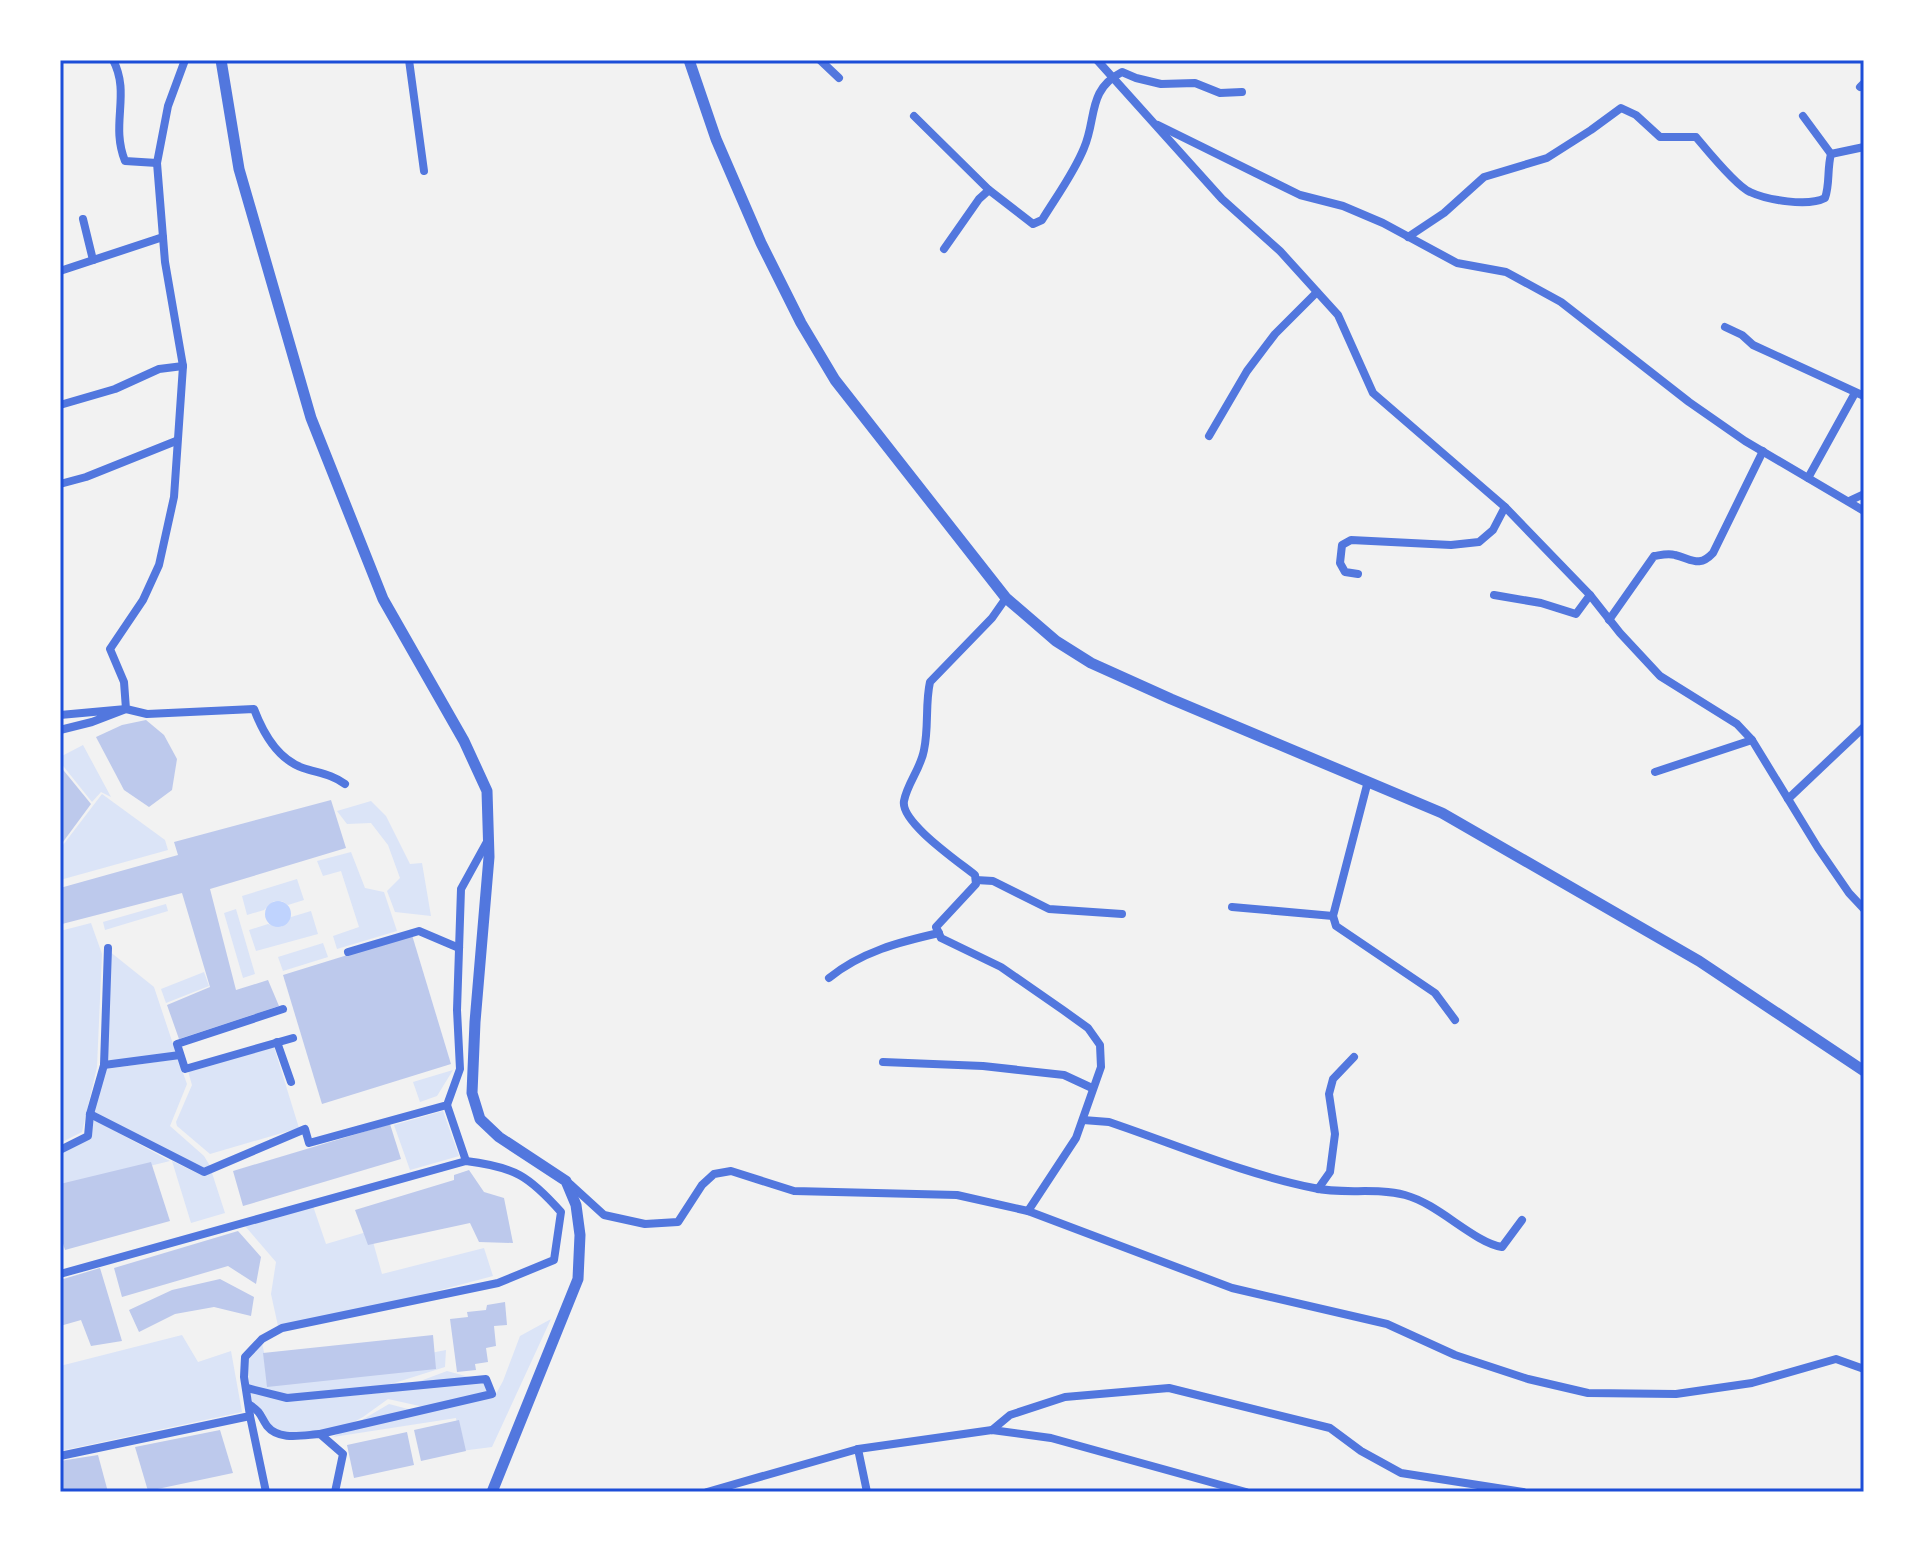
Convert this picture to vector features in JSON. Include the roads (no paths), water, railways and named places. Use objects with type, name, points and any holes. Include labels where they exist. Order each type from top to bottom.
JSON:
[{"type":"street","points":[[113,60],[119,72],[122,96],[117,126],[122,154],[125,161],[157,163]]},
{"type":"street","points":[[126,709],[124,682],[110,649],[143,600],[159,565],[174,497],[183,366],[165,262],[157,163],[168,106],[185,60]]},
{"type":"street","points":[[221,60],[239,169],[311,418],[383,599],[451,719],[487,791],[489,839],[472,1093],[480,1119],[499,1137],[566,1181],[604,1215],[645,1224],[678,1222],[702,1185],[714,1174],[731,1171],[794,1191],[957,1195],[1028,1211],[1232,1288],[1387,1324],[1455,1355],[1528,1379],[1588,1393],[1676,1394],[1737,1386],[1836,1359],[1864,1369]]},
{"type":"street","points":[[409,60],[424,171]]},
{"type":"street","points":[[689,60],[716,139],[761,243],[801,323],[835,380],[1006,598],[1056,641],[1091,663],[1442,813],[1699,961],[1864,1071]]},
{"type":"street","points":[[820,60],[839,78]]},
{"type":"street","points":[[1097,60],[1222,199],[1280,251],[1338,315],[1373,393],[1505,507],[1590,595],[1660,676],[1737,724],[1752,740],[1841,882],[1864,909]]},
{"type":"street","points":[[914,116],[989,190],[1033,224],[1042,220],[1085,147],[1099,91],[1112,77],[1122,72],[1161,84],[1195,83],[1220,93],[1242,92]]},
{"type":"street","points":[[1408,237],[1444,213],[1484,177],[1547,158],[1621,108],[1636,115],[1660,137],[1696,137],[1748,192],[1796,202],[1817,202],[1825,198],[1828,188],[1827,168],[1831,154]]},
{"type":"street","points":[[1803,116],[1831,154]]},
{"type":"street","points":[[1154,122],[1300,195],[1343,206],[1457,263],[1506,272],[1561,302],[1689,402],[1763,451],[1864,511]]},
{"type":"street","points":[[1831,154],[1864,147]]},
{"type":"street","points":[[944,249],[979,199],[989,190]]},
{"type":"street","points":[[83,219],[93,260]]},
{"type":"street","points":[[60,271],[163,237]]},
{"type":"street","points":[[1209,436],[1247,371],[1275,334],[1317,292]]},
{"type":"street","points":[[1725,327],[1742,335],[1753,345],[1860,395],[1808,478]]},
{"type":"street","points":[[60,405],[115,389],[159,369],[183,366]]},
{"type":"street","points":[[60,484],[86,477],[176,441]]},
{"type":"street","points":[[1609,620],[1654,556],[1672,553],[1694,563],[1705,561],[1713,553],[1763,451]]},
{"type":"street","points":[[1849,501],[1864,494]]},
{"type":"street","points":[[1358,574],[1345,572],[1340,563],[1342,545],[1351,540],[1451,545],[1479,542],[1493,530],[1505,507]]},
{"type":"street","points":[[1494,595],[1541,603],[1576,614],[1590,595]]},
{"type":"street","points":[[1006,598],[992,618],[930,682],[925,749],[919,771],[904,802],[905,812],[914,825],[975,875],[976,884],[936,927],[941,938],[1001,967],[1088,1028],[1100,1045],[1101,1067],[1076,1138],[1028,1211]]},
{"type":"street","points":[[60,730],[126,709]]},
{"type":"street","points":[[60,715],[126,709],[147,714],[254,709],[262,729],[280,753],[296,765],[336,776],[345,784]]},
{"type":"street","points":[[1788,799],[1864,727]]},
{"type":"street","points":[[1655,772],[1752,740]]},
{"type":"street","points":[[1368,781],[1333,916],[1336,926],[1435,993],[1455,1020]]},
{"type":"street","points":[[466,1161],[447,1105],[460,1069],[457,1010],[461,889],[489,839]]},
{"type":"street","points":[[976,880],[993,881],[1049,909],[1122,914]]},
{"type":"street","points":[[1232,907],[1333,916]]},
{"type":"street","points":[[348,952],[419,931],[459,948]]},
{"type":"street","points":[[829,978],[849,962],[873,951],[939,933]]},
{"type":"street","points":[[60,1150],[88,1136],[90,1114],[104,1065],[108,948]]},
{"type":"street","points":[[283,1009],[177,1044],[180,1055],[185,1069],[293,1038]]},
{"type":"street","points":[[277,1042],[291,1082]]},
{"type":"street","points":[[104,1065],[180,1055]]},
{"type":"street","points":[[1318,1189],[1330,1172],[1335,1134],[1329,1094],[1333,1079],[1354,1057]]},
{"type":"street","points":[[883,1062],[983,1066],[1064,1075],[1092,1088]]},
{"type":"street","points":[[90,1114],[204,1172],[305,1129],[309,1143],[447,1105]]},
{"type":"street","points":[[1083,1120],[1109,1122],[1280,1181],[1333,1192],[1377,1191],[1408,1196],[1449,1216],[1490,1245],[1502,1247],[1522,1220]]},
{"type":"street","points":[[60,1274],[466,1161],[499,1165],[536,1184],[561,1212],[554,1260],[498,1283],[282,1328],[262,1339],[245,1357],[250,1416],[266,1492]]},
{"type":"street","points":[[492,1492],[578,1279],[578,1220],[576,1205],[566,1181]]},
{"type":"street","points":[[247,1388],[287,1398],[486,1379],[492,1394],[320,1434],[282,1435],[268,1428],[261,1413],[250,1405]]},
{"type":"street","points":[[992,1430],[1010,1415],[1065,1397],[1169,1388],[1330,1428],[1361,1451],[1401,1473],[1523,1492]]},
{"type":"street","points":[[60,1456],[250,1416]]},
{"type":"street","points":[[707,1492],[858,1449],[992,1430],[1051,1438],[1246,1492]]},
{"type":"street","points":[[320,1434],[343,1454],[335,1492]]},
{"type":"street","points":[[858,1449],[867,1492]]},
{"type":"water","points":[[278,901],[287,905],[291,914],[287,923],[278,927],[269,923],[265,914],[269,905]]}]
